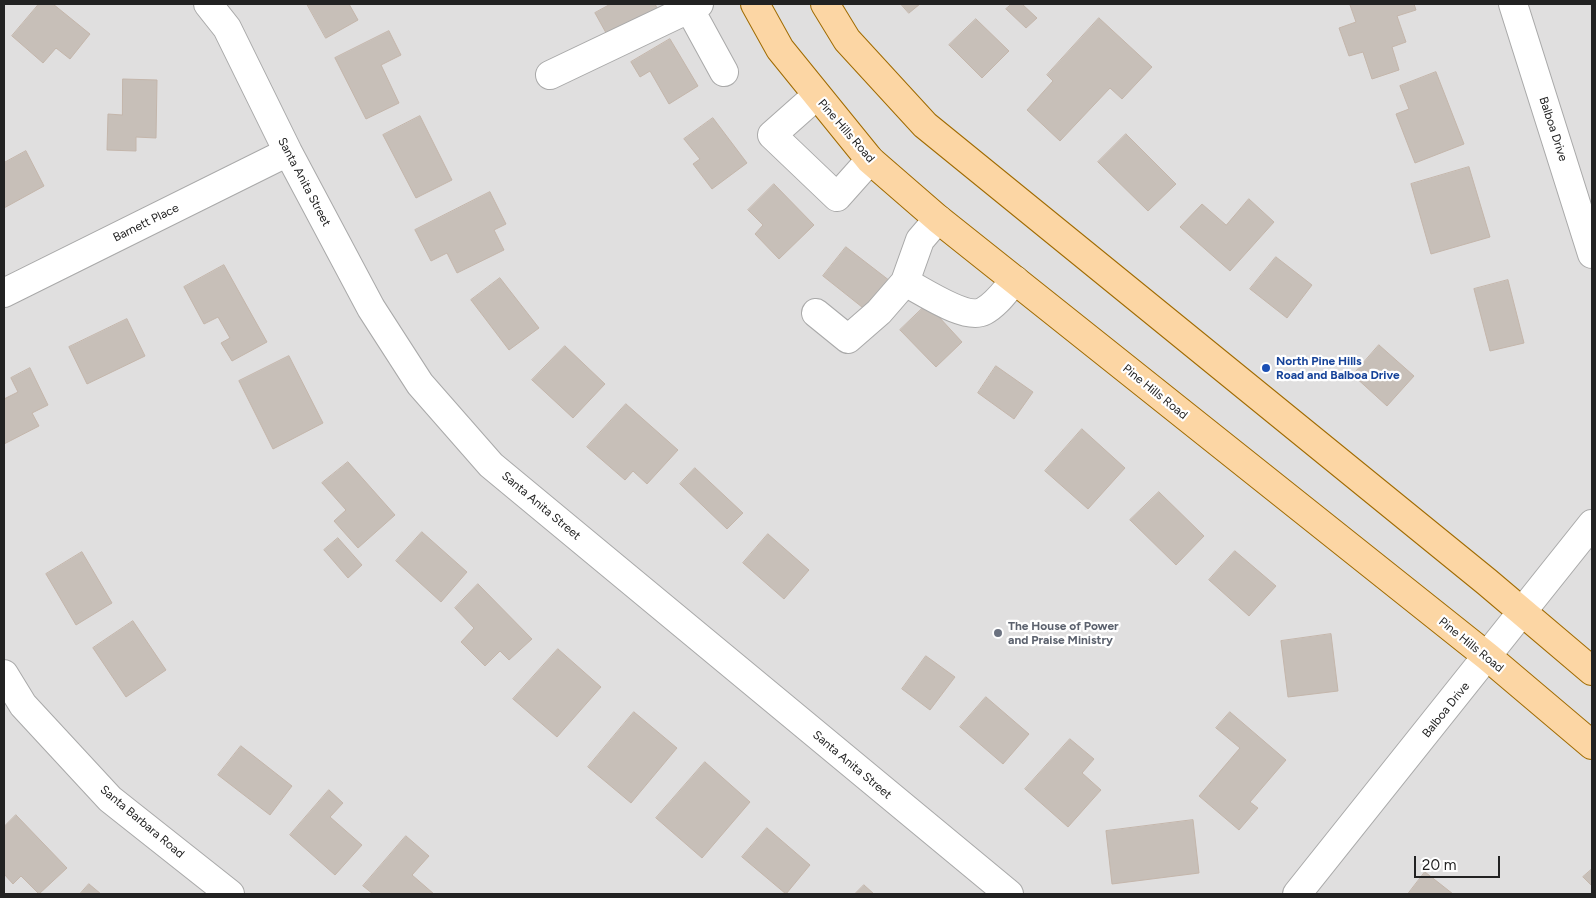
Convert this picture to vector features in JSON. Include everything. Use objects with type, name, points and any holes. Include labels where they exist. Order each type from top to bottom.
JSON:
[{"type":"main road","name":"Pine Hills Road","points":[[755,4],[780,49],[816,96],[870,160],[938,219],[1488,657],[1592,745]]},
{"type":"main road","points":[[826,4],[847,40],[925,126],[1523,611],[1592,671]]},
{"type":"street","name":"Santa Anita Street","points":[[208,4],[227,28],[288,152],[371,308],[420,384],[491,465],[1009,894]]},
{"type":"street","name":"Balboa Drive","points":[[1513,4],[1592,254]]},
{"type":"street","points":[[550,75],[694,6],[724,72]]},
{"type":"street","points":[[816,96],[772,135],[837,197],[870,160]]},
{"type":"street","name":"Barnett Place","points":[[4,293],[288,152]]},
{"type":"street","points":[[816,313],[848,340],[879,312],[905,282],[920,240],[938,219]]},
{"type":"street","points":[[905,282],[963,312],[983,312],[996,302],[1015,280]]},
{"type":"street","name":"Balboa Drive","points":[[1297,894],[1488,657],[1592,524]]},
{"type":"street","name":"Santa Barbara Road","points":[[4,674],[23,705],[110,799],[230,894]]},
{"type":"shaded area","points":[[4,4],[1592,4],[1592,894],[4,894]]},
{"type":"building","points":[[39,4],[53,4],[90,34],[70,59],[56,48],[43,63],[12,36]]},
{"type":"building","points":[[307,4],[349,4],[358,20],[326,38]]},
{"type":"building","points":[[611,4],[655,4],[659,12],[610,40],[595,13]]},
{"type":"building","points":[[901,4],[920,4],[909,13]]},
{"type":"building","points":[[1012,4],[1022,4],[1037,18],[1026,28],[1006,9]]},
{"type":"building","points":[[1414,4],[1416,10],[1397,16],[1406,42],[1392,47],[1399,70],[1372,79],[1363,52],[1349,56],[1339,28],[1356,22],[1350,5]]},
{"type":"building","points":[[1099,18],[1152,67],[1122,99],[1110,88],[1060,141],[1027,110],[1053,81],[1047,75]]},
{"type":"building","points":[[976,19],[1009,51],[982,78],[949,45]]},
{"type":"building","points":[[389,31],[401,55],[381,65],[399,103],[366,119],[335,58]]},
{"type":"building","points":[[670,39],[698,86],[669,104],[650,71],[640,77],[631,62]]},
{"type":"building","points":[[1436,72],[1464,144],[1415,163],[1396,114],[1409,109],[1400,86]]},
{"type":"building","points":[[123,79],[157,80],[156,138],[136,137],[136,151],[107,150],[108,114],[122,115]]},
{"type":"building","points":[[420,116],[452,180],[416,198],[383,135]]},
{"type":"building","points":[[713,118],[747,163],[712,189],[693,164],[700,159],[684,139]]},
{"type":"building","points":[[1126,134],[1176,184],[1148,211],[1098,162]]},
{"type":"building","points":[[26,151],[44,186],[4,208],[4,163]]},
{"type":"building","points":[[1469,167],[1490,237],[1431,254],[1411,184]]},
{"type":"building","points":[[774,184],[814,225],[779,259],[755,234],[763,225],[748,210]]},
{"type":"building","points":[[490,192],[506,224],[494,230],[504,250],[457,273],[447,253],[431,261],[415,230]]},
{"type":"building","points":[[1249,199],[1274,222],[1230,271],[1180,227],[1202,204],[1226,225]]},
{"type":"building","points":[[846,247],[890,281],[867,311],[823,276]]},
{"type":"building","points":[[1276,257],[1312,285],[1287,318],[1250,289]]},
{"type":"building","points":[[224,265],[267,342],[232,361],[221,343],[230,338],[218,317],[204,324],[184,287]]},
{"type":"building","points":[[500,278],[539,328],[509,350],[471,300]]},
{"type":"building","points":[[1508,280],[1524,343],[1490,351],[1474,289]]},
{"type":"building","points":[[927,304],[962,342],[936,367],[900,330]]},
{"type":"building","points":[[127,319],[145,356],[87,384],[69,347]]},
{"type":"building","points":[[1379,345],[1414,376],[1387,406],[1353,375]]},
{"type":"building","points":[[565,346],[605,384],[573,418],[532,380]]},
{"type":"building","points":[[289,356],[323,423],[273,449],[239,381]]},
{"type":"building","points":[[996,366],[1033,392],[1014,419],[978,393]]},
{"type":"building","points":[[30,368],[48,405],[32,413],[39,426],[4,444],[4,399],[18,392],[11,378]]},
{"type":"building","points":[[626,404],[678,450],[647,484],[633,471],[625,480],[587,447]]},
{"type":"building","points":[[1082,429],[1125,468],[1088,509],[1045,471]]},
{"type":"building","points":[[348,462],[395,515],[358,548],[334,521],[346,510],[322,483]]},
{"type":"building","points":[[695,468],[743,513],[727,529],[680,484]]},
{"type":"building","points":[[1159,492],[1204,536],[1176,565],[1130,520]]},
{"type":"building","points":[[422,532],[467,572],[441,602],[396,561]]},
{"type":"building","points":[[768,534],[809,570],[784,599],[743,563]]},
{"type":"building","points":[[338,538],[362,565],[348,578],[324,550]]},
{"type":"building","points":[[1235,551],[1276,586],[1249,616],[1209,580]]},
{"type":"building","points":[[82,552],[112,603],[76,625],[46,574]]},
{"type":"building","points":[[478,584],[532,639],[509,660],[500,651],[485,666],[461,642],[474,628],[455,608]]},
{"type":"building","points":[[133,621],[166,670],[126,697],[93,648]]},
{"type":"building","points":[[1331,634],[1338,691],[1288,697],[1281,641]]},
{"type":"building","points":[[558,649],[601,687],[557,737],[513,699]]},
{"type":"building","points":[[926,656],[955,677],[930,710],[902,689]]},
{"type":"building","points":[[986,697],[1029,734],[1003,764],[960,727]]},
{"type":"building","points":[[634,712],[677,748],[631,803],[588,767]]},
{"type":"building","points":[[1230,712],[1286,760],[1250,802],[1258,808],[1239,830],[1199,796],[1240,748],[1216,728]]},
{"type":"building","points":[[1070,739],[1094,759],[1082,773],[1101,790],[1068,827],[1025,789]]},
{"type":"building","points":[[241,746],[292,786],[270,815],[218,775]]},
{"type":"building","points":[[705,762],[750,802],[702,858],[656,818]]},
{"type":"building","points":[[329,790],[343,803],[330,817],[362,845],[335,875],[290,835]]},
{"type":"building","points":[[16,815],[67,868],[39,894],[21,876],[13,884],[4,874],[4,827]]},
{"type":"building","points":[[1193,820],[1199,873],[1112,884],[1106,831]]},
{"type":"building","points":[[767,828],[810,865],[786,894],[742,857]]},
{"type":"building","points":[[406,836],[429,856],[412,875],[434,894],[373,894],[363,886]]},
{"type":"building","points":[[1592,869],[1592,886],[1583,877]]},
{"type":"building","points":[[1425,872],[1453,894],[1408,894]]},
{"type":"building","points":[[89,884],[101,894],[80,894]]},
{"type":"building","points":[[864,885],[874,894],[855,894]]},
{"type":"place","name":"North Pine Hills Road and Balboa Drive","points":[[1266,368]]},
{"type":"place","name":"The House of Power and Praise Ministry","points":[[998,633]]}]
